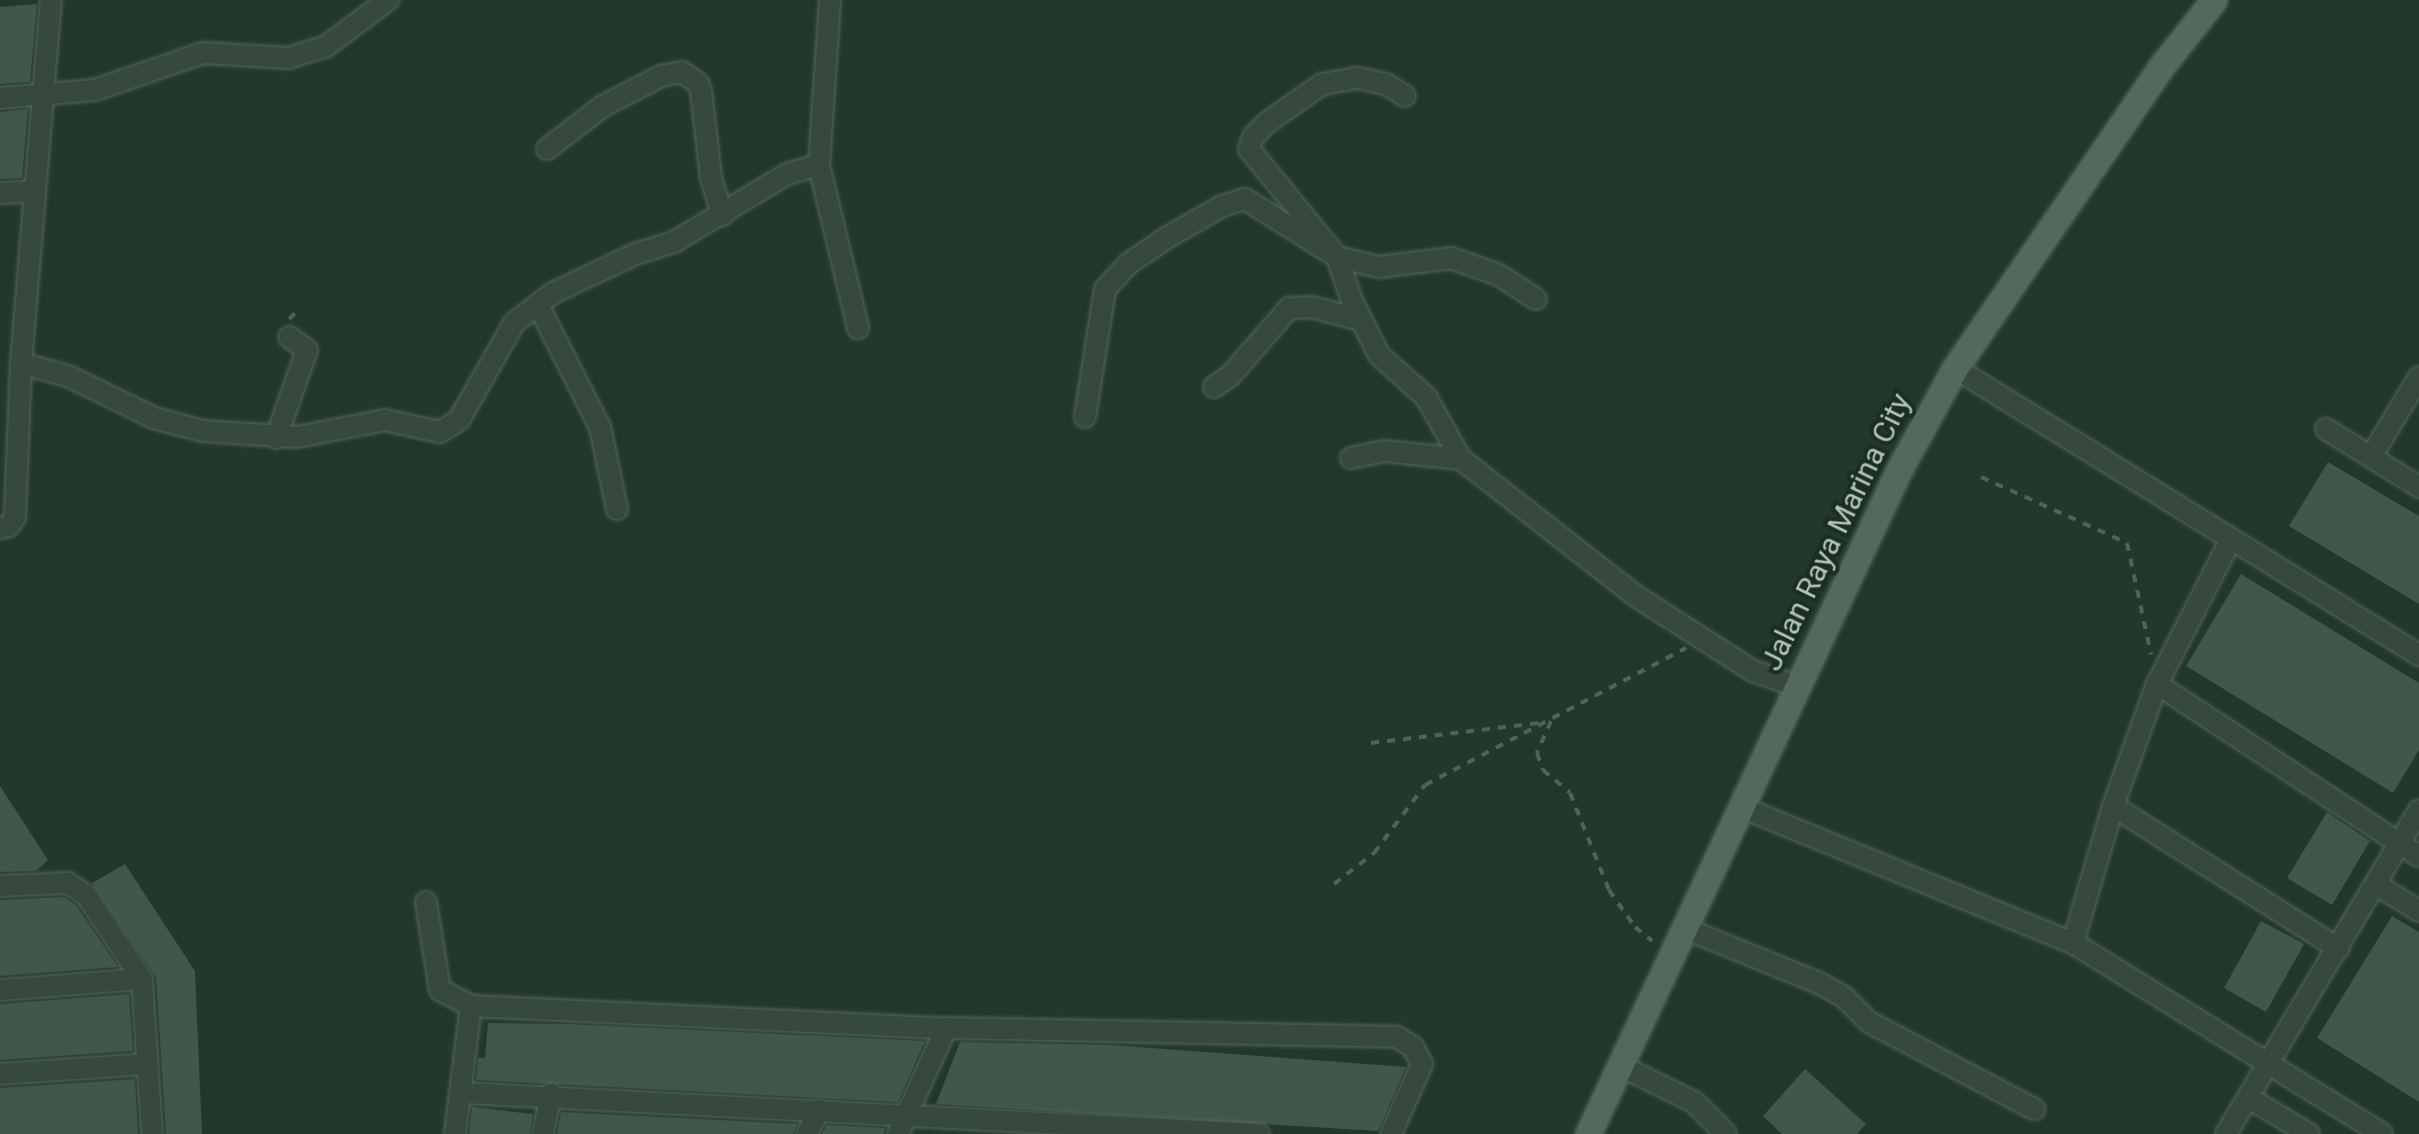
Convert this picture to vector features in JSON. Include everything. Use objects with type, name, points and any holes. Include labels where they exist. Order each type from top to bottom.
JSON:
[{"type":"main road","name":"Jalan Raya Marina City","points":[[1588,1134],[1674,956],[1796,686],[1900,470],[1955,368],[2161,67],[2214,0]]},
{"type":"street","points":[[0,528],[9,526],[15,517],[8,425],[21,363],[51,0]]},
{"type":"street","points":[[0,98],[95,90],[204,53],[288,58],[324,48],[388,0]]},
{"type":"street","points":[[830,0],[819,165],[858,328]]},
{"type":"street","points":[[546,149],[604,106],[661,76],[682,72],[698,83],[701,91],[711,178],[722,215]]},
{"type":"street","points":[[1404,96],[1386,84],[1357,78],[1322,84],[1297,98],[1253,137],[1249,149],[1337,257],[1379,355],[1426,397],[1461,459],[1636,596],[1753,670],[1796,686]]},
{"type":"street","points":[[21,363],[70,377],[125,406],[170,423],[276,438],[370,421],[426,431],[451,427],[514,323],[538,304],[596,271],[674,242],[787,174],[819,165]]},
{"type":"street","points":[[0,193],[34,191]]},
{"type":"street","points":[[1085,417],[1105,289],[1128,264],[1168,236],[1222,206],[1245,199],[1337,257],[1379,268],[1451,258],[1499,275],[1536,298]]},
{"type":"street","points":[[538,304],[600,427],[617,509]]},
{"type":"street","points":[[1214,388],[1231,375],[1289,308],[1312,308],[1361,320]]},
{"type":"street","points":[[276,438],[307,350],[289,337]]},
{"type":"street","points":[[1955,368],[2419,655]]},
{"type":"street","points":[[2371,456],[2419,377]]},
{"type":"street","points":[[2326,428],[2419,486]]},
{"type":"street","points":[[1351,458],[1384,452],[1461,459]]},
{"type":"street","points":[[2073,943],[2113,806],[2158,684],[2231,539]]},
{"type":"street","points":[[2158,684],[2410,851]]},
{"type":"street","points":[[2113,806],[2339,949]]},
{"type":"street","points":[[1741,807],[2073,943],[2382,1134]]},
{"type":"street","points":[[2226,1134],[2377,886],[2410,851],[2419,810]]},
{"type":"street","points":[[0,886],[68,883],[86,895],[142,979],[152,1134]]},
{"type":"street","points":[[2377,886],[2419,911]]},
{"type":"street","points":[[426,902],[440,990],[471,1006],[946,1028],[1396,1037],[1413,1047],[1422,1064],[1391,1134]]},
{"type":"street","points":[[1686,929],[1819,983],[1844,997],[1869,1022],[2034,1109]]},
{"type":"street","points":[[0,990],[142,979]]},
{"type":"street","points":[[455,1134],[464,1093],[471,1006]]},
{"type":"street","points":[[903,1124],[946,1028]]},
{"type":"street","points":[[0,1074],[148,1064]]},
{"type":"street","points":[[1619,1065],[1694,1102],[1726,1134]]},
{"type":"street","points":[[464,1093],[551,1094],[819,1110],[903,1124],[1259,1134]]},
{"type":"street","points":[[543,1134],[551,1094]]},
{"type":"street","points":[[2248,1098],[2308,1134]]},
{"type":"street","points":[[807,1134],[819,1110]]},
{"type":"path","points":[[1981,476],[2127,542],[2158,684]]},
{"type":"path","points":[[1334,884],[1374,853],[1425,785],[1702,639]]},
{"type":"path","points":[[1371,743],[1551,721]]},
{"type":"path","points":[[1551,721],[1537,754],[1543,770],[1570,793],[1609,890],[1635,927],[1674,956]]},
{"type":"building","points":[[37,4],[30,82],[0,84],[0,7]]},
{"type":"building","points":[[28,109],[22,178],[0,179],[0,112]]},
{"type":"building","points":[[2328,462],[2419,516],[2419,604],[2289,526]]},
{"type":"building","points":[[2241,574],[2419,683],[2419,750],[2393,793],[2186,666]]},
{"type":"building","points":[[0,786],[48,860],[36,871],[0,872]]},
{"type":"building","points":[[2327,812],[2370,841],[2332,905],[2287,878]]},
{"type":"building","points":[[125,864],[195,971],[202,1134],[166,1134],[156,977],[92,883]]},
{"type":"building","points":[[64,897],[76,905],[118,967],[0,976],[0,900]]},
{"type":"building","points":[[2392,916],[2419,932],[2419,1102],[2317,1038]]},
{"type":"building","points":[[2261,921],[2304,944],[2266,1012],[2224,988]]},
{"type":"building","points":[[129,994],[133,1051],[0,1060],[0,1004]]},
{"type":"building","points":[[488,1023],[925,1041],[898,1102],[476,1080],[478,1058],[485,1058]]},
{"type":"building","points":[[960,1042],[1111,1045],[1406,1067],[1378,1131],[936,1104]]},
{"type":"building","points":[[1805,1069],[1866,1124],[1857,1134],[1782,1134],[1763,1116]]},
{"type":"building","points":[[135,1079],[138,1134],[0,1134],[0,1088]]},
{"type":"building","points":[[472,1107],[533,1114],[530,1134],[469,1134]]},
{"type":"building","points":[[561,1112],[797,1124],[793,1134],[557,1134]]},
{"type":"building","points":[[827,1125],[885,1128],[884,1134],[822,1134]]}]
